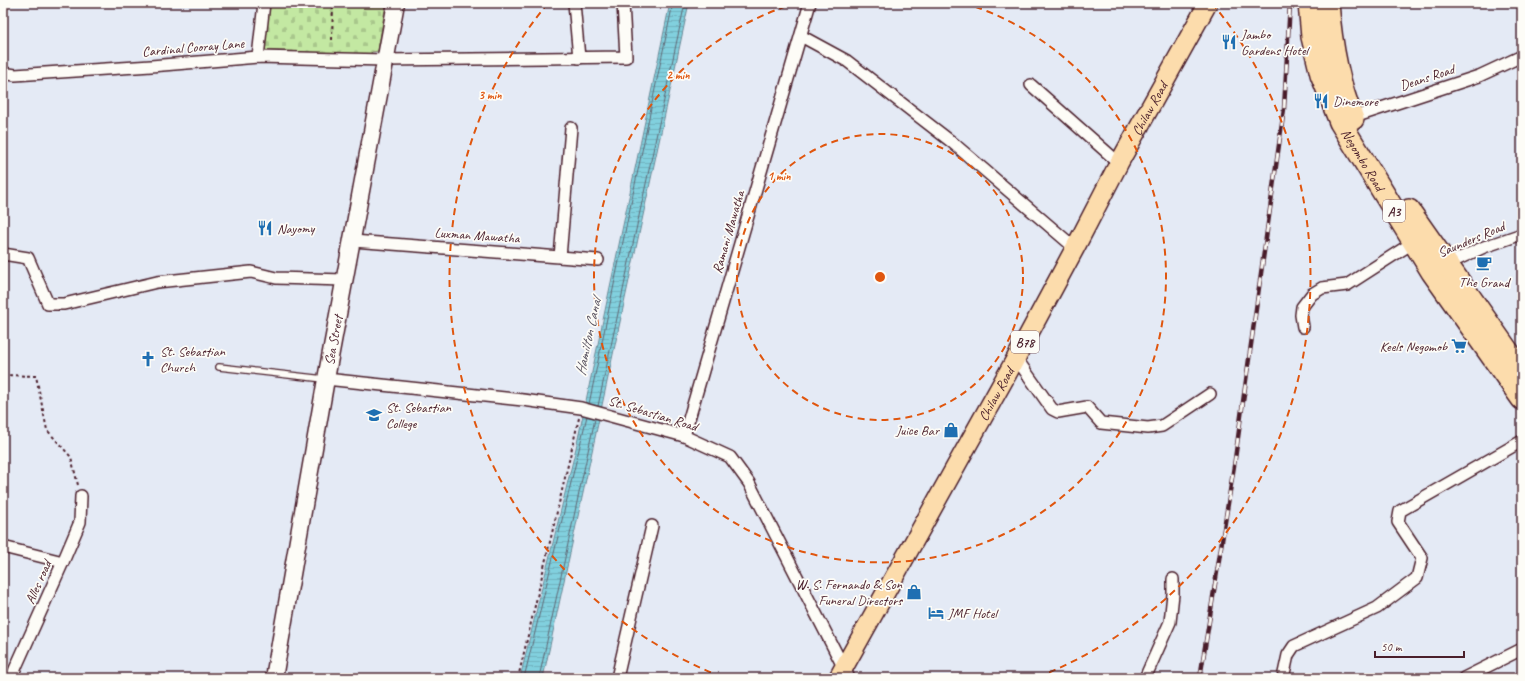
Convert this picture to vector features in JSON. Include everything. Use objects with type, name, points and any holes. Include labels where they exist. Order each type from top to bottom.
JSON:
[{"type":"highway","name":"Negombo Road","points":[[1309,3],[1312,37],[1321,74],[1414,242],[1439,268],[1522,370]]},
{"type":"highway","name":"Negombo Road","points":[[1328,3],[1330,33],[1347,102],[1346,120],[1362,138],[1439,268],[1522,399]]},
{"type":"main road","name":"Chilaw Road","points":[[843,674],[1016,358],[1119,162],[1208,3]]},
{"type":"street","points":[[258,57],[264,3]]},
{"type":"street","name":"Sea Street","points":[[274,678],[344,280],[353,241],[396,3]]},
{"type":"street","points":[[574,3],[579,58]]},
{"type":"street","name":"Cardinal Cooray Lane","points":[[3,74],[23,75],[258,57],[385,60],[626,57],[623,3]]},
{"type":"street","name":"Ramani Mawatha","points":[[684,436],[810,3]]},
{"type":"street","points":[[801,36],[847,61],[953,143],[1075,248]]},
{"type":"street","name":"Deans Road","points":[[1346,120],[1479,76],[1522,56]]},
{"type":"street","points":[[1031,85],[1119,162]]},
{"type":"street","points":[[560,257],[571,128]]},
{"type":"street","name":"Saunders Road","points":[[1439,268],[1484,247],[1522,234]]},
{"type":"street","name":"Luxman Mawatha","points":[[353,241],[598,260]]},
{"type":"street","points":[[1303,327],[1301,315],[1302,306],[1312,294],[1322,288],[1347,285],[1414,242]]},
{"type":"street","points":[[3,254],[28,258],[48,304],[64,304],[158,282],[251,272],[276,278],[344,280]]},
{"type":"street","points":[[1016,358],[1052,409],[1058,412],[1087,407],[1101,423],[1148,428],[1162,426],[1210,394]]},
{"type":"street","name":"St. Sebastian Road","points":[[326,380],[515,399],[582,408],[684,436],[730,457],[749,483],[843,674]]},
{"type":"street","points":[[1283,678],[1288,655],[1294,646],[1377,608],[1417,578],[1422,558],[1398,522],[1400,512],[1522,441]]},
{"type":"street","name":"Alles road","points":[[11,678],[80,522],[81,496]]},
{"type":"street","points":[[617,678],[652,526]]},
{"type":"street","points":[[3,547],[63,562]]},
{"type":"street","points":[[1145,678],[1170,622],[1174,594],[1173,579]]},
{"type":"street","points":[[1464,678],[1522,649]]},
{"type":"lane","points":[[219,367],[326,380]]},
{"type":"path","points":[[332,40],[333,3]]},
{"type":"path","points":[[3,375],[36,376],[47,430],[71,457],[81,496]]},
{"type":"path","points":[[518,678],[582,408]]},
{"type":"green space","points":[[266,3],[386,3],[378,51],[372,52],[369,55],[262,50]]},
{"type":"water","points":[[670,3],[689,3],[543,678],[520,678],[576,448]]},
{"type":"railway","points":[[1200,678],[1234,466],[1284,109],[1290,3]]},
{"type":"place","name":"Jambo Gardens Hotel","points":[[1229,42]]},
{"type":"place","name":"Dinemore","points":[[1321,101]]},
{"type":"place","name":"Nayomy","points":[[265,228]]},
{"type":"place","name":"The Grand","points":[[1484,263]]},
{"type":"place","name":"Keels Negomob","points":[[1459,346]]},
{"type":"place","name":"St. Sebastian Church","points":[[148,359]]},
{"type":"place","name":"St. Sebastian College","points":[[374,415]]},
{"type":"place","name":"Juice Bar","points":[[951,430]]},
{"type":"place","name":"W. S. Fernando & Son Funeral Directors","points":[[914,592]]},
{"type":"place","name":"JMF Hotel","points":[[936,613]]},
{"type":"water label","name":"Hamilton Canal","points":[[588,337]]}]
